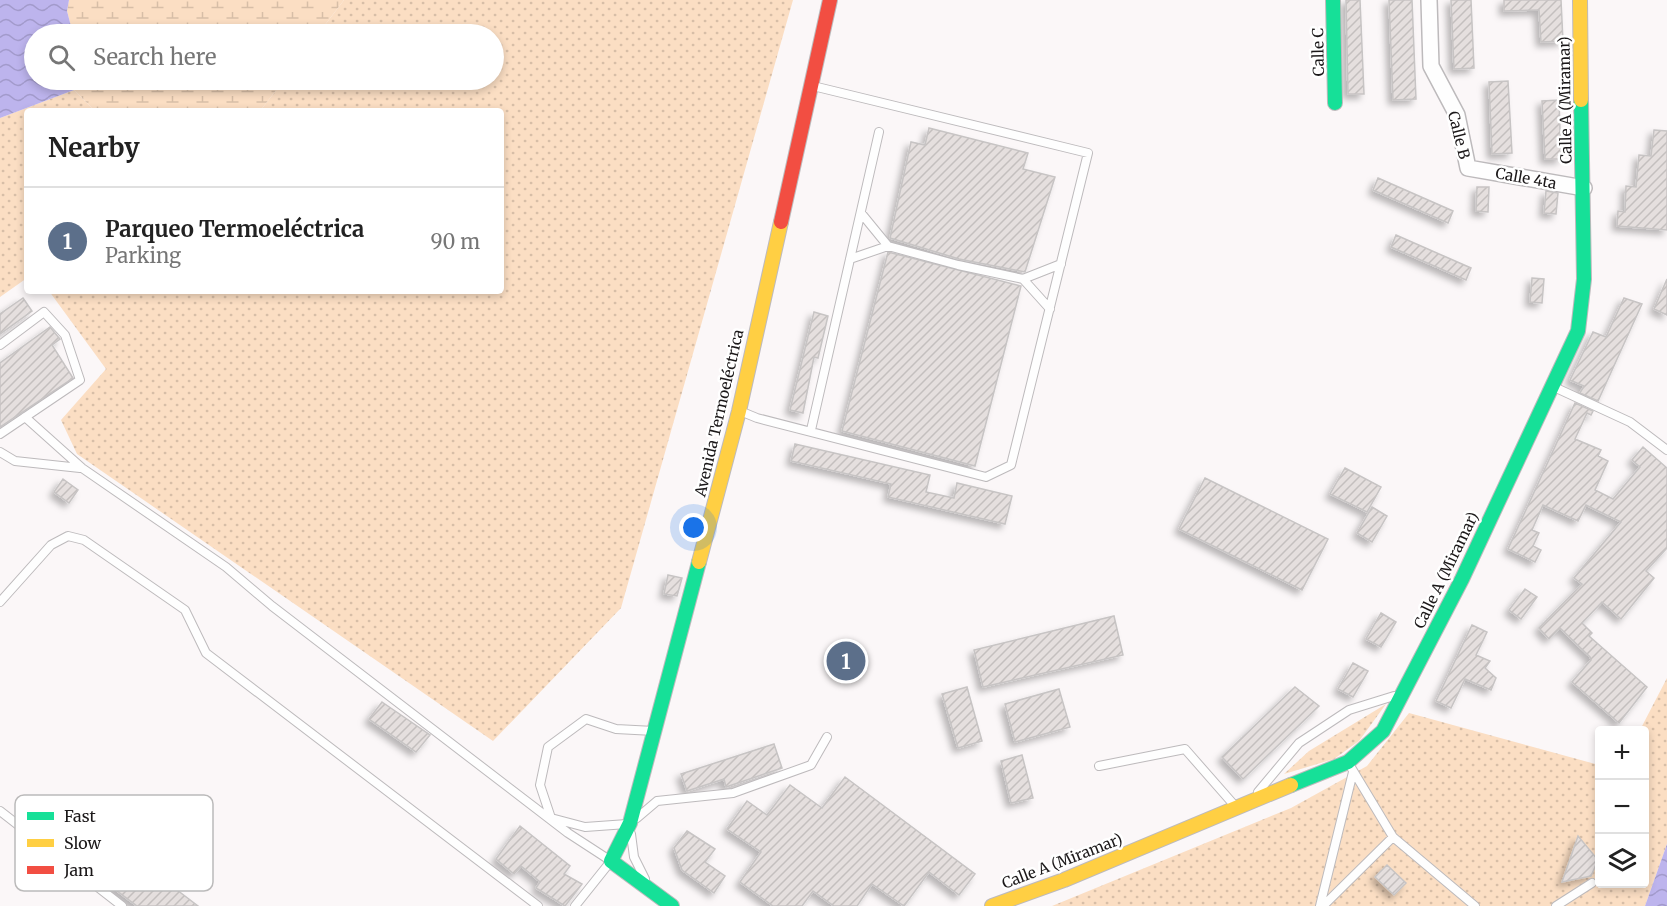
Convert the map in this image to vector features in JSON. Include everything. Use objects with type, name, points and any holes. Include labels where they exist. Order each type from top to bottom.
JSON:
[{"type":"street","name":"Avenida Termoeléctrica","points":[[611,861],[630,823],[739,411],[809,85],[830,0]]},
{"type":"street","name":"Calle C","points":[[1333,0],[1335,103]]},
{"type":"street","name":"Calle B","points":[[1428,0],[1431,66],[1457,115],[1467,168]]},
{"type":"street","name":"Calle A (Miramar)","points":[[992,906],[1064,880],[1242,804],[1351,767],[1383,731],[1400,694],[1462,579],[1578,331],[1584,279],[1580,0]]},
{"type":"street","name":"Calle 4ta","points":[[1467,168],[1584,188]]},
{"type":"street","points":[[611,861],[672,906]]},
{"type":"lane","points":[[739,411],[757,418],[811,430],[986,477],[1011,465],[1088,153],[809,85]]},
{"type":"lane","points":[[811,430],[879,132]]},
{"type":"lane","points":[[861,213],[888,246]]},
{"type":"lane","points":[[850,259],[888,246],[1023,279],[1050,309]]},
{"type":"lane","points":[[1023,279],[1061,264]]},
{"type":"lane","points":[[0,345],[44,312],[65,335],[80,380],[0,434]]},
{"type":"lane","points":[[1552,386],[1630,422],[1667,450]]},
{"type":"lane","points":[[25,417],[82,468],[226,567],[282,613],[611,861],[575,906]]},
{"type":"lane","points":[[0,452],[15,461],[82,468]]},
{"type":"lane","points":[[0,602],[51,545],[68,536],[84,540],[185,610],[206,653],[538,906]]},
{"type":"lane","points":[[1099,766],[1185,749],[1242,804],[1299,743],[1350,710],[1400,694]]},
{"type":"lane","points":[[551,818],[540,785],[548,747],[586,719],[616,729],[654,731]]},
{"type":"lane","points":[[551,818],[585,827],[630,823],[657,801],[733,793],[811,765],[827,737]]},
{"type":"lane","points":[[1351,767],[1393,837],[1475,906]]},
{"type":"lane","points":[[1322,906],[1351,767]]},
{"type":"lane","points":[[0,810],[15,822]]},
{"type":"lane","points":[[630,823],[634,857],[652,892]]},
{"type":"lane","points":[[1322,906],[1393,837]]},
{"type":"lane","points":[[1556,906],[1592,883]]},
{"type":"lane","points":[[103,891],[122,906]]},
{"type":"green space","points":[[69,0],[344,0],[326,24],[70,24],[67,11]]},
{"type":"green space","points":[[344,0],[793,0],[621,608],[493,741],[77,454],[61,420],[106,369],[51,294],[504,294],[504,108],[262,108],[276,90],[504,90],[504,24],[326,24]]},
{"type":"green space","points":[[74,90],[92,108],[26,108]]},
{"type":"green space","points":[[74,90],[276,90],[262,108],[92,108]]},
{"type":"green space","points":[[24,109],[24,280],[0,297],[0,118]]},
{"type":"green space","points":[[1667,678],[1667,844],[1645,906],[1052,906],[1291,808],[1367,766],[1409,713],[1595,764],[1595,888],[1649,888],[1649,726],[1642,726]]},
{"type":"green space","points":[[1386,704],[1359,741],[1334,759],[1284,774],[1309,751]]},
{"type":"water","points":[[0,0],[69,0],[67,11],[70,24],[24,24],[24,90],[74,90],[0,118]]},
{"type":"water","points":[[1667,844],[1667,906],[1645,906]]},
{"type":"building","points":[[1346,0],[1360,0],[1364,94],[1348,94]]},
{"type":"building","points":[[1389,0],[1412,0],[1416,99],[1393,100]]},
{"type":"building","points":[[1451,0],[1471,0],[1474,68],[1454,69]]},
{"type":"building","points":[[1504,0],[1561,0],[1563,41],[1541,42],[1539,10],[1504,11]]},
{"type":"building","points":[[1508,81],[1512,153],[1492,154],[1489,82]]},
{"type":"building","points":[[1559,100],[1561,159],[1545,159],[1542,101]]},
{"type":"building","points":[[929,128],[1028,153],[1023,169],[1055,177],[1025,272],[959,259],[890,238],[911,142],[925,145]]},
{"type":"building","points":[[1654,130],[1667,131],[1667,230],[1617,226],[1618,211],[1625,212],[1626,186],[1636,187],[1639,155],[1651,156]]},
{"type":"building","points":[[1378,178],[1453,211],[1448,223],[1373,190]]},
{"type":"building","points":[[1477,187],[1489,187],[1488,212],[1476,211]]},
{"type":"building","points":[[1546,191],[1558,193],[1556,214],[1544,213]]},
{"type":"building","points":[[1396,235],[1471,268],[1466,280],[1391,247]]},
{"type":"building","points":[[888,252],[1021,286],[975,466],[842,431]]},
{"type":"building","points":[[1532,278],[1544,279],[1542,303],[1530,302]]},
{"type":"building","points":[[1667,279],[1667,315],[1654,309]]},
{"type":"building","points":[[23,298],[32,311],[0,334],[0,314]]},
{"type":"building","points":[[1624,298],[1642,304],[1598,401],[1580,393],[1584,386],[1570,380],[1593,332],[1606,337]]},
{"type":"building","points":[[814,312],[828,316],[818,358],[814,357],[803,413],[790,410]]},
{"type":"building","points":[[50,327],[60,339],[52,345],[73,378],[0,427],[0,363]]},
{"type":"building","points":[[1575,403],[1593,411],[1591,415],[1587,413],[1575,439],[1601,450],[1598,456],[1608,461],[1595,490],[1613,499],[1640,467],[1632,460],[1643,447],[1667,468],[1667,548],[1646,571],[1654,578],[1621,619],[1602,602],[1582,623],[1592,633],[1589,636],[1647,687],[1619,723],[1572,682],[1591,660],[1590,657],[1560,628],[1549,639],[1539,628],[1582,584],[1574,578],[1621,522],[1586,505],[1578,521],[1543,505],[1532,530],[1539,533],[1533,546],[1541,550],[1535,562],[1508,549]]},
{"type":"building","points":[[795,444],[930,475],[926,492],[954,498],[957,483],[1012,496],[1005,524],[888,497],[891,484],[791,461]]},
{"type":"building","points":[[1345,468],[1381,487],[1367,512],[1330,494]]},
{"type":"building","points":[[1205,478],[1328,539],[1302,590],[1179,529]]},
{"type":"building","points":[[63,479],[78,490],[69,503],[54,492]]},
{"type":"building","points":[[1372,507],[1387,516],[1372,542],[1357,533]]},
{"type":"building","points":[[668,575],[682,578],[677,596],[664,594]]},
{"type":"building","points":[[1525,589],[1537,597],[1521,619],[1509,610]]},
{"type":"building","points":[[1381,613],[1396,622],[1381,647],[1366,639]]},
{"type":"building","points":[[1114,616],[1123,655],[983,687],[974,650]]},
{"type":"building","points":[[1472,625],[1487,632],[1476,655],[1490,661],[1485,668],[1496,678],[1491,690],[1465,679],[1451,708],[1436,701]]},
{"type":"building","points":[[1353,663],[1368,671],[1353,697],[1338,689]]},
{"type":"building","points":[[967,687],[982,741],[958,748],[942,694]]},
{"type":"building","points":[[1295,687],[1319,706],[1243,779],[1222,757]]},
{"type":"building","points":[[1059,689],[1070,727],[1015,742],[1005,704]]},
{"type":"building","points":[[382,702],[430,735],[416,752],[369,719]]},
{"type":"building","points":[[774,744],[782,768],[726,787],[724,779],[687,791],[681,774]]},
{"type":"building","points":[[1022,755],[1033,798],[1011,803],[1001,761]]},
{"type":"building","points":[[845,777],[975,874],[959,895],[929,872],[904,906],[872,884],[857,906],[834,906],[813,891],[802,906],[773,906],[740,882],[761,852],[727,829],[747,801],[767,815],[790,785],[822,808]]},
{"type":"building","points":[[520,826],[570,866],[564,874],[582,884],[565,906],[536,888],[540,882],[521,866],[514,874],[496,859]]},
{"type":"building","points":[[687,831],[715,849],[705,862],[725,876],[714,893],[682,870],[674,848]]},
{"type":"building","points":[[1578,836],[1595,856],[1595,867],[1591,876],[1562,882]]},
{"type":"building","points":[[1387,865],[1406,883],[1394,895],[1375,877]]},
{"type":"building","points":[[117,891],[178,891],[198,906],[137,906]]},
{"type":"traffic: fast","points":[[1333,0],[1335,103]]},
{"type":"traffic: fast","points":[[1291,785],[1348,762],[1383,731],[1462,579],[1578,331],[1584,279],[1581,100]]},
{"type":"traffic: fast","points":[[672,906],[611,861],[630,823],[699,562]]},
{"type":"traffic: slow","points":[[1580,0],[1581,100]]},
{"type":"traffic: slow","points":[[699,562],[739,411],[781,222]]},
{"type":"traffic: slow","points":[[992,906],[1064,880],[1291,785]]},
{"type":"traffic: jam","points":[[781,222],[830,0]]},
{"type":"place","name":"Parqueo Termoeléctrica","points":[[846,661]]}]
